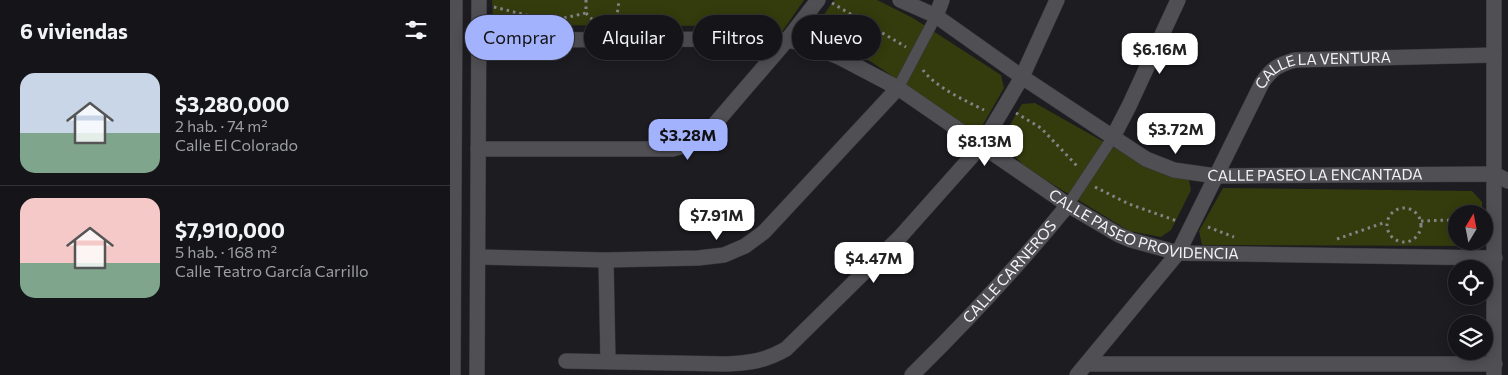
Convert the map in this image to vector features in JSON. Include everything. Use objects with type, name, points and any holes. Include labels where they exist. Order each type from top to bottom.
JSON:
[{"type":"street","points":[[453,375],[455,0]]},
{"type":"street","points":[[478,149],[673,148],[686,146],[708,132],[787,40],[818,0]]},
{"type":"street","name":"CALLE PASEO LA ENCANTADA","points":[[900,0],[936,16],[1022,77],[1159,166],[1190,174],[1216,176],[1494,174],[1508,181]]},
{"type":"street","points":[[478,257],[606,260],[698,258],[724,255],[746,246],[764,232],[898,88],[936,16],[942,0]]},
{"type":"street","points":[[566,361],[750,363],[770,358],[786,349],[900,237],[981,146],[1022,77],[1057,0]]},
{"type":"street","name":"CALLE CARNEROS","points":[[912,375],[1026,256],[1068,205],[1113,136],[1130,106],[1178,0]]},
{"type":"street","points":[[1082,369],[1495,369],[1494,0]]},
{"type":"street","points":[[479,2],[479,15]]},
{"type":"street","name":"CALLE PASEO PROVIDENCIA","points":[[574,40],[787,40],[824,50],[898,88],[1068,205],[1131,240],[1178,253],[1494,258]]},
{"type":"street","name":"CALLE LA VENTURA","points":[[1082,369],[1178,253],[1268,73],[1279,65],[1295,60],[1494,55]]},
{"type":"street","points":[[478,60],[478,375]]},
{"type":"street","points":[[606,260],[608,361]]},
{"type":"path","points":[[586,0],[586,13],[590,18],[599,23],[610,21],[618,12],[619,0]]},
{"type":"path","points":[[827,0],[916,55],[926,74],[946,89],[970,103],[1002,112],[1041,128],[1061,147],[1085,179],[1128,204],[1192,226],[1212,228],[1241,240]]},
{"type":"path","points":[[479,2],[530,16],[560,19],[586,13]]},
{"type":"path","points":[[1403,207],[1414,211],[1421,221],[1421,226],[1417,237],[1407,242],[1396,241],[1391,238],[1386,228],[1386,222],[1392,211],[1403,207]]},
{"type":"path","points":[[1421,221],[1448,220]]},
{"type":"path","points":[[1331,240],[1386,222]]},
{"type":"green space","points":[[492,0],[804,0],[782,32],[782,15],[693,15],[693,26],[683,26],[683,15],[584,15],[584,25],[574,25],[574,15],[493,15]]},
{"type":"green space","points":[[834,0],[877,0],[913,18],[1001,75],[1004,88],[981,128],[967,129],[868,60],[881,60],[881,15],[824,15]]},
{"type":"green space","points":[[1035,103],[1143,164],[1189,180],[1191,190],[1171,230],[1161,237],[1129,231],[1026,168],[1004,145],[1006,132],[1022,104]]},
{"type":"green space","points":[[1223,188],[1472,191],[1482,202],[1482,205],[1448,205],[1448,246],[1202,245],[1199,231]]}]
